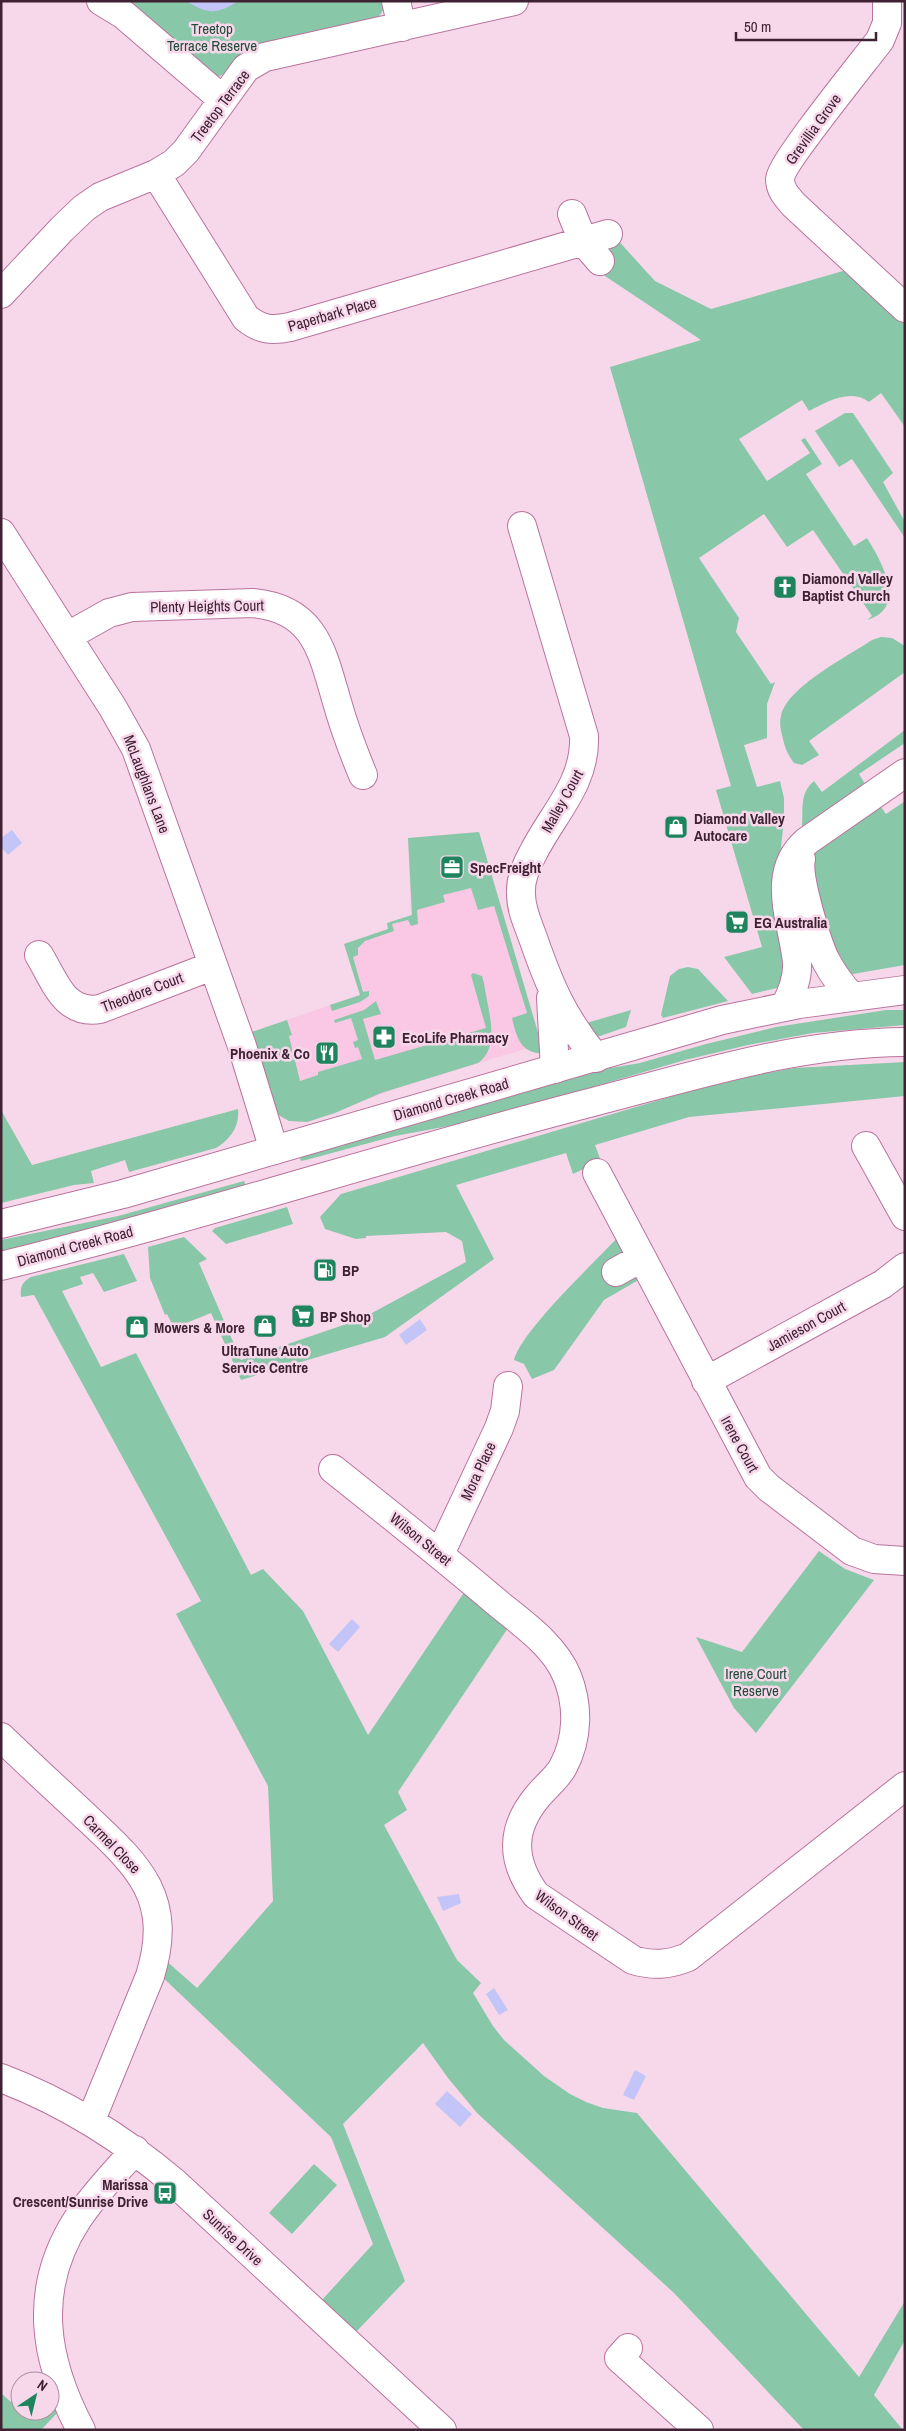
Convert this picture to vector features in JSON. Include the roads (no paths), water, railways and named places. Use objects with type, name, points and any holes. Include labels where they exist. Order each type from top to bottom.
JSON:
[{"type":"street","points":[[101,1],[124,15],[222,99]]},
{"type":"street","name":"Treetop Terrace","points":[[1,294],[67,223],[84,208],[100,197],[156,174],[174,163],[186,151],[246,68],[265,57],[399,14],[514,1]]},
{"type":"street","name":"Grevillia Grove","points":[[887,1],[887,23],[880,40],[795,153],[780,178],[783,192],[794,205],[905,308]]},
{"type":"street","name":"Paperbark Place","points":[[156,174],[246,318],[256,326],[266,329],[277,330],[290,327],[591,251],[608,234]]},
{"type":"street","points":[[572,214],[591,251]]},
{"type":"street","name":"Malley Court","points":[[522,526],[584,736],[585,753],[580,773],[570,793],[532,854],[524,872],[520,894],[523,912],[550,987],[578,1036],[596,1058]]},
{"type":"street","name":"McLaughlans Lane","points":[[1,533],[68,636],[136,749],[212,966],[248,1062],[264,1153],[280,1166],[279,1190]]},
{"type":"street","name":"Plenty Heights Court","points":[[68,636],[109,613],[132,607],[253,603],[284,609],[306,626],[320,647],[348,741],[363,775]]},
{"type":"street","points":[[785,1006],[794,985],[797,963],[788,919],[787,875],[796,852],[807,842],[905,773]]},
{"type":"street","points":[[807,842],[800,864],[804,890],[822,951],[833,973],[851,996]]},
{"type":"street","name":"Theodore Court","points":[[39,955],[60,991],[70,1003],[77,1009],[87,1011],[100,1009],[212,966]]},
{"type":"street","name":"Malley Court","points":[[550,987],[554,1016],[555,1068]]},
{"type":"street","name":"Diamond Creek Road","points":[[1,1224],[123,1194],[555,1068],[596,1058],[686,1030],[785,1006],[905,990]]},
{"type":"street","name":"Diamond Creek Road","points":[[1,1266],[140,1230],[485,1130],[726,1065],[818,1048],[851,1044],[905,1042]]},
{"type":"street","points":[[861,1144],[905,1216]]},
{"type":"street","name":"Irene Court","points":[[597,1173],[636,1250],[758,1477],[769,1488],[852,1551],[874,1560],[905,1560]]},
{"type":"street","points":[[616,1272],[636,1250]]},
{"type":"street","name":"Jamieson Court","points":[[706,1380],[883,1284],[905,1267]]},
{"type":"street","name":"Mora Place","points":[[440,1554],[499,1428],[505,1411],[508,1386]]},
{"type":"street","name":"Wilson Street","points":[[333,1469],[440,1554],[546,1644],[558,1660],[572,1688],[576,1705],[576,1724],[569,1755],[562,1768],[533,1802],[522,1821],[517,1848],[518,1864],[525,1880],[536,1895],[633,1960],[660,1965],[674,1963],[688,1957],[905,1786]]},
{"type":"street","name":"Carmel Close","points":[[1,1737],[133,1862],[152,1895],[158,1917],[156,1956],[150,1976],[91,2120]]},
{"type":"street","name":"Sunrise Drive","points":[[1,2078],[59,2102],[91,2120],[135,2150],[175,2183],[442,2430]]},
{"type":"street","points":[[81,2430],[62,2391],[50,2349],[47,2312],[53,2274],[76,2222],[86,2207],[135,2150]]},
{"type":"street","points":[[628,2348],[619,2358],[699,2430]]},
{"type":"water","points":[[186,1],[238,1],[224,9],[212,11],[200,8]]},
{"type":"water","points":[[12,830],[22,843],[8,855],[1,847],[1,838]]},
{"type":"water","points":[[420,1319],[427,1330],[406,1345],[399,1335]]},
{"type":"water","points":[[352,1619],[360,1627],[338,1652],[329,1644]]},
{"type":"water","points":[[459,1894],[461,1903],[443,1911],[437,1897]]},
{"type":"water","points":[[494,1988],[508,2010],[499,2015],[486,1994]]},
{"type":"water","points":[[635,2070],[646,2076],[634,2100],[623,2095]]},
{"type":"water","points":[[447,2091],[472,2114],[460,2127],[435,2104]]},
{"type":"place","name":"Diamond Valley Baptist Church","points":[[785,587]]},
{"type":"place","name":"Diamond Valley Autocare","points":[[676,827]]},
{"type":"place","name":"SpecFreight","points":[[452,867]]},
{"type":"place","name":"EG Australia","points":[[737,922]]},
{"type":"place","name":"EcoLife Pharmacy","points":[[384,1037]]},
{"type":"place","name":"Phoenix & Co","points":[[327,1053]]},
{"type":"place","name":"BP","points":[[325,1270]]},
{"type":"place","name":"BP Shop","points":[[303,1316]]},
{"type":"place","name":"UltraTune Auto Service Centre","points":[[265,1326]]},
{"type":"place","name":"Mowers & More","points":[[137,1327]]},
{"type":"place","name":"Marissa Crescent/Sunrise Drive","points":[[165,2193]]},
{"type":"park label","name":"Treetop Terrace Reserve","points":[[212,36]]},
{"type":"park label","name":"Irene Court Reserve","points":[[756,1682]]}]
